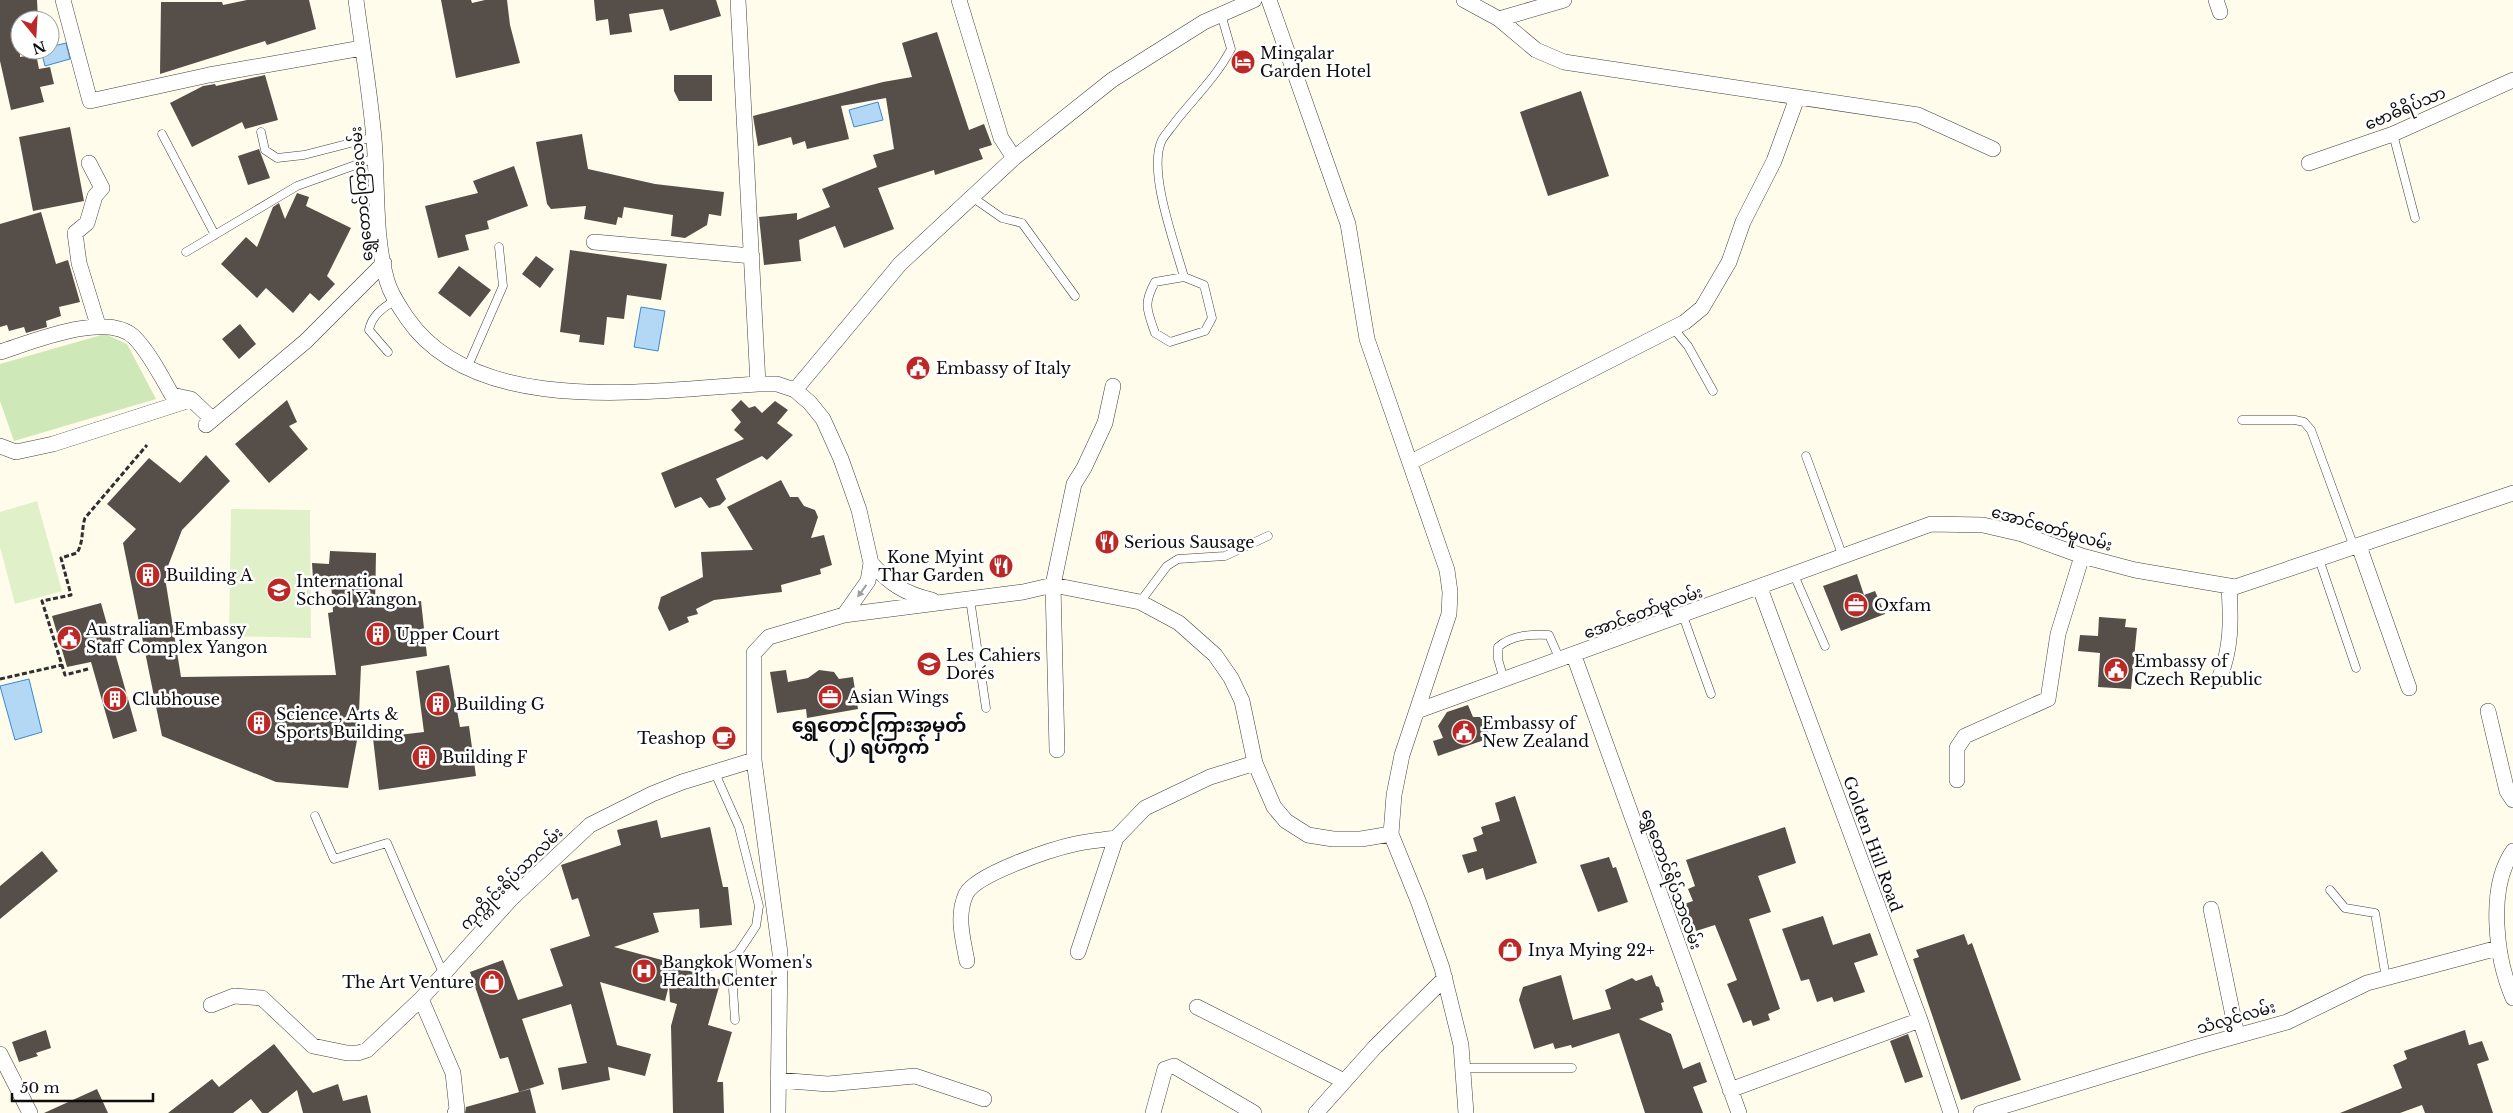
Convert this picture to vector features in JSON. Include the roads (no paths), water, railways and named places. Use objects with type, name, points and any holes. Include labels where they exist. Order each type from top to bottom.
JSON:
[{"type":"street","points":[[63,0],[90,101],[210,75],[362,48]]},
{"type":"street","name":"ရွှေတောင်ကြားလမ်း","points":[[356,0],[374,137],[380,238],[387,282],[395,300],[415,329],[430,344],[446,355],[503,382],[550,391],[636,391],[758,384],[777,384],[795,390]]},
{"type":"street","points":[[738,0],[758,384]]},
{"type":"street","points":[[959,0],[1000,138],[1014,158]]},
{"type":"street","points":[[844,615],[868,582],[872,563],[859,510],[841,459],[823,419],[795,390],[900,264],[1014,158],[1112,80],[1204,22],[1254,0]]},
{"type":"street","points":[[1269,0],[1348,224],[1367,339],[1447,570],[1450,592],[1449,614],[1402,755],[1394,795],[1390,834],[1419,903],[1445,978],[1461,1045],[1466,1113]]},
{"type":"street","points":[[1464,0],[1499,19],[1536,50],[1564,62],[1918,115],[1993,149]]},
{"type":"street","points":[[1499,19],[1564,0]]},
{"type":"street","name":"ဗောဓိရိပ်သာ","points":[[2309,164],[2393,134],[2513,80]]},
{"type":"street","points":[[1411,462],[1685,322],[1702,308],[1729,262],[1743,222],[1774,161],[1797,98]]},
{"type":"street","points":[[89,163],[102,188],[95,196],[87,223],[75,232],[79,263],[98,326]]},
{"type":"street","points":[[594,242],[752,256]]},
{"type":"street","points":[[0,352],[84,326],[106,325],[134,336],[152,360],[172,395],[191,399],[209,422],[306,341],[384,263]]},
{"type":"street","points":[[1057,750],[1053,585],[1074,484],[1084,468],[1105,423],[1112,386]]},
{"type":"street","points":[[0,446],[16,452],[53,444],[191,399]]},
{"type":"street","name":"အောင်တော်မူလမ်း","points":[[1417,711],[1760,588],[1931,524],[1983,525],[2022,534],[2082,556],[2136,570],[2235,587],[2513,493]]},
{"type":"street","points":[[2356,547],[2409,688]]},
{"type":"street","points":[[1957,780],[1957,748],[1965,736],[2048,699],[2058,634],[2082,556]]},
{"type":"street","points":[[872,563],[896,587],[908,593],[941,602]]},
{"type":"street","points":[[778,1113],[780,953],[754,760],[754,653],[769,637],[844,615],[970,599],[1053,585],[1140,602],[1179,623],[1215,655],[1231,678],[1242,701],[1255,763],[1274,807],[1286,821],[1308,835],[1332,839],[1361,839],[1390,834]]},
{"type":"street","points":[[2219,679],[2227,660],[2232,624],[2229,586]]},
{"type":"street","name":"Golden Hill Road","points":[[1760,588],[1920,1020],[1951,1113]]},
{"type":"street","name":"ရွှေတောင်ရိပ်သာလမ်း","points":[[1567,658],[1738,1113]]},
{"type":"street","points":[[2488,711],[2507,791],[2513,800]]},
{"type":"street","name":"ကုက္ကိုင်းရိပ်သာလမ်း","points":[[211,1005],[234,996],[262,998],[313,1046],[358,1054],[366,1050],[420,999],[518,892],[590,825],[652,794],[682,782],[754,760]]},
{"type":"street","points":[[1078,952],[1116,838],[1145,808],[1210,777],[1255,763]]},
{"type":"street","points":[[967,962],[960,919],[966,895],[972,885],[1016,863],[1033,857],[1075,844],[1116,838]]},
{"type":"street","points":[[2513,851],[2506,861],[2498,902],[2498,948],[2513,998]]},
{"type":"street","points":[[2211,909],[2238,1035]]},
{"type":"street","name":"သံလွင်လမ်း","points":[[1981,1113],[2238,1035],[2287,1022],[2368,983],[2498,948]]},
{"type":"street","points":[[1316,1113],[1375,1047],[1445,978]]},
{"type":"street","points":[[420,999],[453,1073],[457,1110],[455,1113]]},
{"type":"street","points":[[1197,1007],[1344,1081]]},
{"type":"street","points":[[1730,1090],[1920,1020]]},
{"type":"street","points":[[0,1054],[30,1113]]},
{"type":"street","points":[[1152,1113],[1165,1069],[1169,1066],[1174,1066],[1254,1113]]},
{"type":"street","points":[[778,1080],[828,1084],[915,1076],[984,1099]]},
{"type":"lane","points":[[1184,277],[1163,206],[1157,169],[1162,140],[1201,89],[1220,70],[1231,49],[1221,14]]},
{"type":"lane","points":[[261,132],[265,150],[277,158],[304,155],[374,137]]},
{"type":"lane","points":[[162,134],[215,235]]},
{"type":"lane","points":[[2393,134],[2415,218]]},
{"type":"lane","points":[[186,252],[297,186],[375,158]]},
{"type":"lane","points":[[972,197],[1002,218],[1022,223],[1075,296]]},
{"type":"lane","points":[[468,366],[503,286],[499,247]]},
{"type":"lane","points":[[1184,277],[1204,285],[1212,318],[1205,330],[1170,342],[1155,333],[1148,314],[1147,296],[1155,282],[1184,277]]},
{"type":"lane","points":[[388,352],[369,330],[370,322],[377,313],[395,300]]},
{"type":"lane","points":[[1672,328],[1688,346],[1713,391]]},
{"type":"lane","points":[[2242,420],[2295,420],[2304,422],[2311,430],[2356,547]]},
{"type":"lane","points":[[1806,456],[1843,557]]},
{"type":"lane","points":[[1140,602],[1167,566],[1178,559],[1225,556],[1268,536]]},
{"type":"lane","points":[[2319,560],[2356,668]]},
{"type":"lane","points":[[1794,575],[1825,646]]},
{"type":"lane","points":[[970,599],[986,708]]},
{"type":"lane","points":[[1683,616],[1711,694]]},
{"type":"lane","points":[[1504,680],[1498,659],[1498,647],[1506,640],[1532,634],[1549,635],[1567,658]]},
{"type":"lane","points":[[697,968],[717,965],[738,953],[756,926],[759,906],[739,827],[715,773]]},
{"type":"lane","points":[[315,816],[334,859],[387,843],[443,973]]},
{"type":"lane","points":[[2330,890],[2345,908],[2375,913],[2386,978]]},
{"type":"lane","points":[[731,957],[735,1020]]},
{"type":"lane","points":[[1464,1068],[1572,1068]]},
{"type":"water","points":[[66,43],[70,59],[45,66],[44,60],[60,60],[60,44]]},
{"type":"water","points":[[878,102],[883,120],[854,127],[849,110]]},
{"type":"water","points":[[641,307],[665,311],[658,351],[634,347]]},
{"type":"water","points":[[29,679],[42,732],[15,740],[0,686]]},
{"type":"place","name":"Mingalar Garden Hotel","points":[[1243,62]]},
{"type":"place","name":"Embassy of Italy","points":[[918,368]]},
{"type":"place","name":"Serious Sausage","points":[[1107,542]]},
{"type":"place","name":"Kone Myint Thar Garden","points":[[1001,566]]},
{"type":"place","name":"Building A","points":[[148,575]]},
{"type":"place","name":"International School Yangon","points":[[279,590]]},
{"type":"place","name":"Oxfam","points":[[1856,605]]},
{"type":"place","name":"Upper Court","points":[[378,634]]},
{"type":"place","name":"Australian Embassy Staff Complex Yangon","points":[[69,638]]},
{"type":"place","name":"Les Cahiers Dorés","points":[[929,664]]},
{"type":"place","name":"Embassy of Czech Republic","points":[[2116,670]]},
{"type":"place","name":"Asian Wings","points":[[830,697]]},
{"type":"place","name":"Clubhouse","points":[[115,699]]},
{"type":"place","name":"Building G","points":[[438,704]]},
{"type":"place","name":"Science, Arts & Sports Building","points":[[259,723]]},
{"type":"place","name":"Embassy of New Zealand","points":[[1464,732]]},
{"type":"place","name":"Teashop","points":[[724,738]]},
{"type":"place","name":"Building F","points":[[424,757]]},
{"type":"place","name":"Inya Mying 22+","points":[[1510,950]]},
{"type":"place","name":"Bangkok Women's Health Center","points":[[644,971]]},
{"type":"place","name":"The Art Venture","points":[[492,982]]},
{"type":"district","name":"ရွှေတောင်ကြားအမှတ် (၂) ရပ်ကွက်","points":[[879,736]]}]
